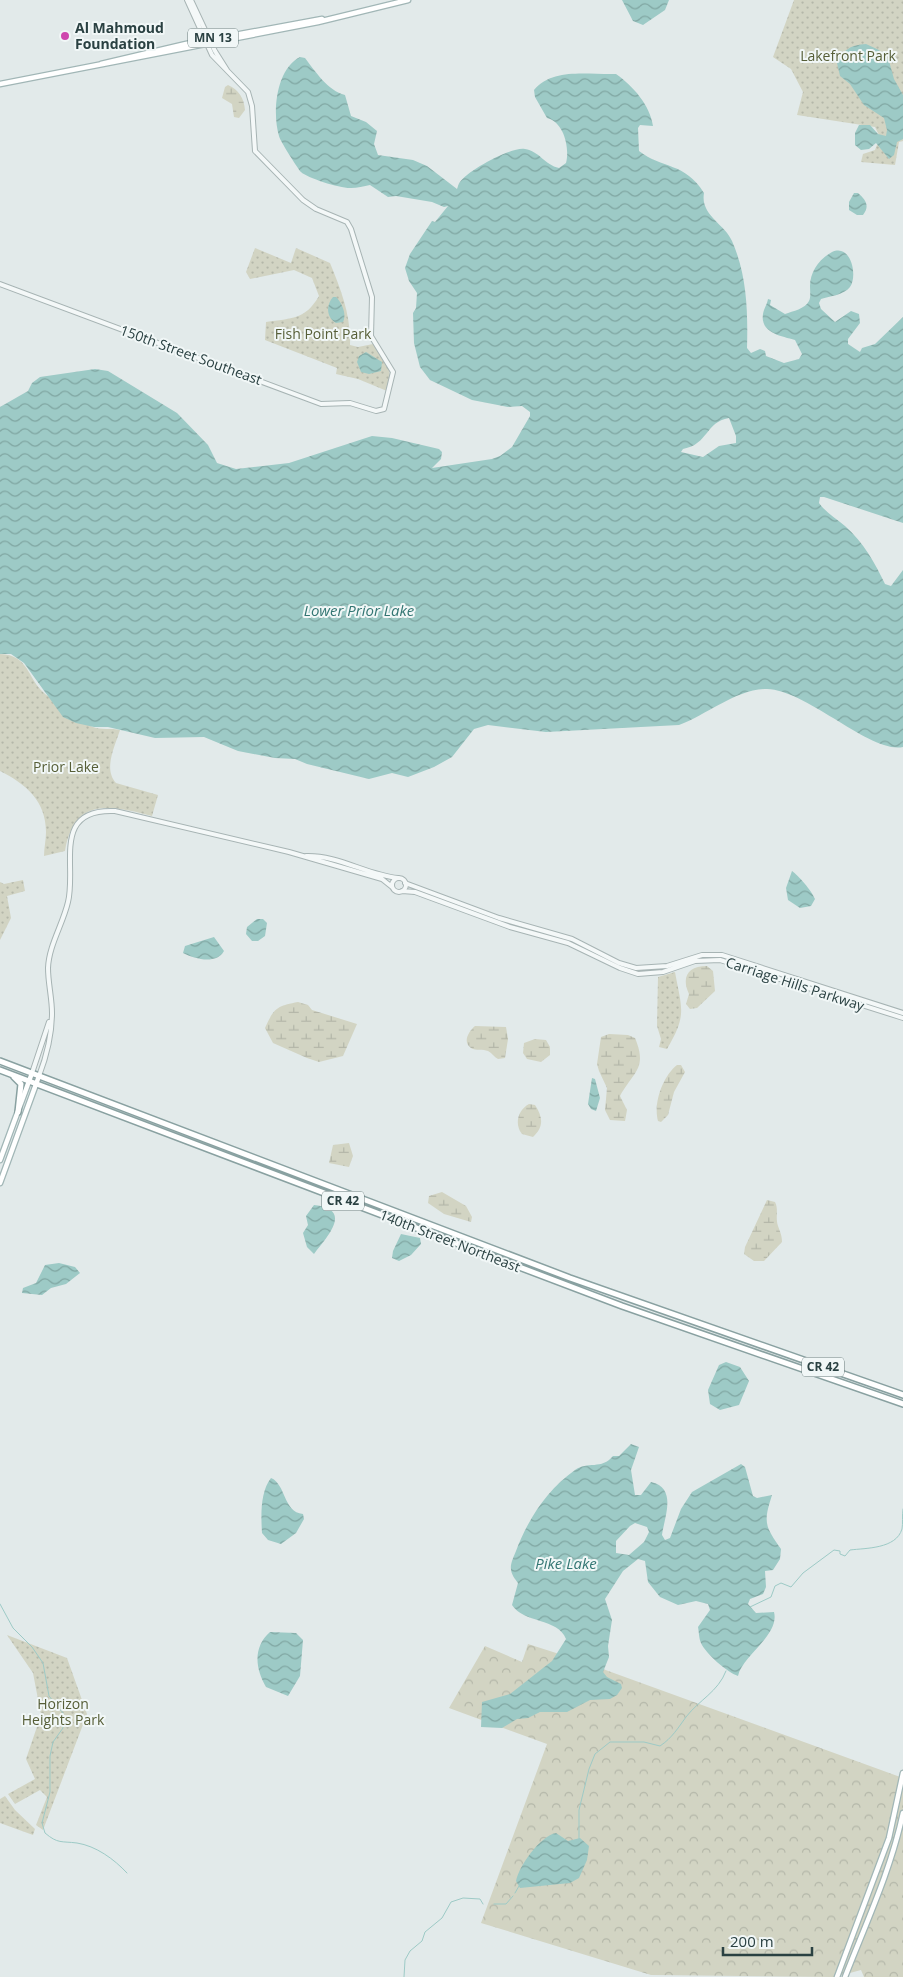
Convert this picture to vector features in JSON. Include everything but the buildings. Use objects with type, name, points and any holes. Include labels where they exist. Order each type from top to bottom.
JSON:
[{"type":"highway","name":"140th Street Northeast","points":[[0,1061],[570,1278],[903,1395]]},
{"type":"highway","name":"140th Street Northeast","points":[[0,1070],[622,1306],[903,1404]]},
{"type":"highway","points":[[0,1070],[16,1078],[21,1084],[18,1112]]},
{"type":"main road","name":"MN 13","points":[[0,84],[326,19],[408,0]]},
{"type":"main road","points":[[0,1160],[32,1073]]},
{"type":"main road","points":[[0,1184],[39,1076]]},
{"type":"main road","points":[[837,1977],[890,1838],[903,1773]]},
{"type":"main road","points":[[845,1977],[884,1876],[898,1836],[903,1813]]},
{"type":"street","points":[[187,0],[208,41]]},
{"type":"street","points":[[191,0],[208,41]]},
{"type":"street","name":"150th Street Southeast","points":[[0,284],[321,404],[350,403],[376,411],[384,409],[393,372],[371,336],[372,298],[351,229],[347,222],[316,209],[303,200],[255,151],[250,96],[217,61],[208,41]]},
{"type":"street","points":[[39,1076],[47,1056],[52,1013],[48,968],[50,954],[68,903],[68,849],[78,824],[88,814],[101,810],[115,811],[303,856],[382,879],[396,892],[402,891],[406,883],[398,878],[384,876],[342,862],[303,856]]},
{"type":"street","points":[[392,887],[394,880],[398,878]]},
{"type":"street","name":"Carriage Hills Parkway","points":[[406,883],[506,920],[572,940],[631,967],[654,969],[692,957],[722,955],[822,989],[903,1013]]},
{"type":"street","name":"Carriage Hills Parkway","points":[[402,891],[415,892],[510,927],[568,943],[631,972],[652,974],[695,961],[720,960],[903,1018]]},
{"type":"street","points":[[32,1073],[52,1013]]},
{"type":"green space","name":"Lakefront Park","points":[[794,0],[903,0],[903,141],[899,142],[895,165],[861,162],[863,154],[875,150],[880,137],[875,127],[797,115],[803,92],[791,69],[773,57]]},
{"type":"green space","points":[[228,85],[238,92],[243,102],[245,110],[239,118],[234,117],[232,104],[222,98],[225,87]]},
{"type":"green space","name":"Fish Point Park","points":[[255,248],[291,263],[296,248],[330,263],[347,313],[350,345],[358,347],[373,344],[388,366],[390,376],[387,391],[358,379],[336,374],[337,368],[265,340],[266,322],[303,314],[314,304],[319,296],[312,278],[294,270],[250,279],[246,272]]},
{"type":"green space","name":"Prior Lake","points":[[0,654],[17,658],[27,668],[38,687],[44,693],[88,725],[96,728],[120,730],[111,757],[110,771],[112,777],[116,783],[158,795],[152,816],[122,809],[108,808],[96,809],[85,813],[76,821],[65,851],[44,856],[45,821],[38,803],[26,788],[0,771]]},
{"type":"green space","points":[[23,880],[25,891],[7,896],[11,918],[0,940],[0,882],[4,884]]},
{"type":"green space","points":[[707,966],[713,971],[715,991],[697,1008],[690,1009],[686,1004],[689,994],[686,978],[691,970]]},
{"type":"green space","points":[[675,972],[680,995],[681,1012],[678,1028],[667,1049],[659,1047],[661,1039],[657,1026],[658,977]]},
{"type":"green space","points":[[298,1002],[308,1005],[312,1010],[357,1024],[343,1056],[319,1062],[273,1043],[265,1028],[271,1016],[277,1009]]},
{"type":"green space","points":[[475,1026],[506,1027],[508,1039],[505,1058],[498,1059],[488,1051],[473,1049],[468,1046],[467,1037]]},
{"type":"green space","points":[[609,1034],[628,1035],[635,1038],[639,1048],[640,1057],[637,1070],[620,1096],[627,1110],[625,1121],[610,1120],[605,1110],[607,1088],[597,1064],[601,1037]]},
{"type":"green space","points":[[535,1039],[546,1040],[550,1047],[550,1055],[541,1062],[527,1059],[523,1053],[524,1043]]},
{"type":"green space","points":[[677,1065],[681,1065],[685,1072],[674,1092],[668,1115],[661,1122],[658,1121],[657,1114],[660,1090],[667,1076]]},
{"type":"green space","points":[[529,1104],[535,1105],[541,1118],[541,1126],[533,1137],[522,1134],[518,1126],[520,1113]]},
{"type":"green space","points":[[349,1143],[353,1156],[349,1167],[329,1163],[333,1145]]},
{"type":"green space","points":[[442,1192],[466,1206],[472,1217],[471,1222],[444,1214],[428,1203],[429,1196]]},
{"type":"green space","points":[[767,1200],[775,1202],[777,1223],[782,1242],[764,1261],[754,1261],[744,1254],[745,1247]]},
{"type":"green space","name":"Horizon Heights Park","points":[[7,1635],[67,1658],[87,1714],[43,1830],[36,1825],[47,1797],[40,1790],[15,1804],[8,1794],[35,1779],[26,1759],[41,1715],[33,1673]]},
{"type":"green space","points":[[528,1644],[578,1660],[903,1778],[903,1977],[864,1977],[861,1970],[835,1977],[651,1975],[481,1923],[547,1744],[449,1708],[485,1646],[522,1662]]},
{"type":"green space","points":[[5,1796],[15,1810],[35,1829],[33,1835],[0,1823],[0,1799]]},
{"type":"water","points":[[622,0],[669,0],[665,10],[643,25],[633,21]]},
{"type":"water","points":[[866,44],[879,50],[889,61],[894,79],[903,95],[903,139],[897,142],[894,155],[889,159],[876,143],[869,149],[861,150],[855,145],[855,133],[859,125],[870,125],[878,134],[886,136],[887,130],[884,118],[864,105],[850,84],[840,76],[837,63],[842,54],[849,49],[856,45]]},
{"type":"water","name":"Lower Prior Lake","points":[[300,57],[305,58],[328,85],[345,95],[351,116],[366,122],[377,131],[374,144],[378,155],[413,160],[427,166],[457,189],[464,177],[480,166],[510,151],[519,149],[530,150],[559,168],[566,163],[567,150],[562,130],[553,120],[547,118],[535,97],[534,90],[551,78],[561,75],[583,73],[616,74],[629,84],[640,97],[651,118],[653,126],[640,125],[638,128],[639,151],[656,161],[681,171],[697,183],[704,193],[704,201],[709,213],[732,241],[744,280],[747,307],[747,348],[751,353],[760,349],[765,351],[766,356],[784,363],[799,359],[802,354],[795,340],[768,330],[763,320],[763,312],[768,299],[771,300],[770,305],[785,314],[805,306],[810,299],[810,281],[819,262],[832,252],[839,250],[848,256],[851,262],[853,269],[852,282],[850,287],[844,292],[821,299],[819,303],[821,309],[835,322],[851,311],[859,314],[860,323],[848,339],[848,344],[860,352],[862,348],[875,344],[903,317],[903,523],[824,497],[820,497],[819,503],[858,539],[873,561],[885,584],[891,586],[903,570],[903,747],[890,747],[874,741],[801,699],[783,692],[767,689],[744,693],[679,725],[546,732],[488,725],[474,729],[452,757],[434,767],[408,777],[392,773],[369,779],[307,764],[295,759],[275,758],[238,751],[204,737],[155,738],[108,727],[94,727],[76,723],[63,717],[24,663],[11,654],[0,654],[0,407],[28,391],[32,383],[40,377],[95,369],[108,371],[177,413],[208,445],[217,463],[236,469],[289,463],[372,436],[392,438],[439,449],[442,452],[441,459],[432,468],[492,459],[500,456],[512,447],[530,416],[530,412],[522,406],[508,407],[472,400],[430,380],[420,367],[414,343],[413,313],[416,308],[417,293],[409,281],[405,268],[410,254],[432,221],[435,222],[448,206],[444,207],[432,202],[396,196],[388,197],[370,185],[353,188],[340,187],[317,180],[301,172],[280,138],[276,116],[276,104],[281,81],[292,63]],"holes":[[[729,418],[736,436],[736,443],[719,446],[703,457],[681,452],[683,449],[698,443],[721,420]]]},
{"type":"water","points":[[854,193],[858,193],[866,203],[867,206],[863,215],[857,215],[849,210],[849,202]]},
{"type":"water","points":[[333,297],[336,297],[342,305],[343,322],[336,323],[330,318],[328,307]]},
{"type":"water","points":[[366,352],[382,362],[381,371],[369,374],[361,372],[357,362],[359,356]]},
{"type":"water","points":[[792,871],[805,884],[815,899],[811,906],[800,908],[788,900],[786,888]]},
{"type":"water","points":[[257,919],[263,919],[267,923],[265,936],[258,941],[252,941],[246,934],[247,927]]},
{"type":"water","points":[[214,937],[224,951],[216,958],[205,960],[183,953],[185,946]]},
{"type":"water","points":[[592,1078],[595,1079],[600,1098],[596,1111],[591,1109],[588,1104]]},
{"type":"water","points":[[314,1205],[333,1212],[335,1218],[330,1232],[314,1254],[307,1247],[303,1233],[308,1225],[306,1216]]},
{"type":"water","points":[[401,1234],[420,1238],[421,1244],[411,1255],[399,1261],[392,1258],[393,1251]]},
{"type":"water","points":[[59,1263],[75,1267],[80,1273],[66,1284],[51,1288],[42,1295],[22,1293],[23,1288],[36,1283],[45,1265]]},
{"type":"water","points":[[726,1362],[740,1367],[749,1381],[739,1405],[720,1410],[710,1404],[708,1390],[719,1365]]},
{"type":"water","name":"Pike Lake","points":[[631,1444],[639,1447],[631,1470],[635,1495],[641,1495],[651,1482],[659,1485],[664,1490],[667,1497],[667,1512],[662,1535],[665,1540],[670,1538],[681,1509],[692,1492],[741,1464],[745,1467],[753,1496],[757,1498],[772,1495],[767,1512],[767,1524],[781,1549],[780,1559],[773,1570],[765,1571],[766,1587],[763,1594],[750,1599],[748,1604],[756,1613],[774,1612],[774,1621],[771,1629],[741,1668],[738,1676],[733,1674],[712,1657],[700,1641],[698,1627],[710,1610],[708,1604],[696,1601],[678,1605],[660,1597],[648,1582],[645,1561],[638,1559],[623,1571],[605,1599],[612,1620],[608,1646],[609,1657],[603,1672],[607,1677],[621,1684],[622,1688],[617,1695],[610,1699],[590,1700],[567,1712],[540,1712],[528,1718],[517,1719],[502,1728],[481,1727],[482,1702],[510,1694],[552,1661],[566,1639],[556,1627],[524,1615],[512,1605],[518,1583],[513,1576],[511,1565],[526,1528],[547,1496],[575,1470],[584,1466],[604,1463],[613,1456],[619,1456]],"holes":[[[635,1523],[647,1527],[649,1532],[644,1542],[629,1555],[616,1553],[616,1541],[630,1526]]]},
{"type":"water","points":[[271,1478],[280,1486],[292,1508],[296,1512],[303,1514],[304,1519],[296,1533],[281,1544],[268,1540],[262,1533],[263,1497]]},
{"type":"water","points":[[270,1632],[296,1633],[303,1640],[300,1676],[288,1696],[266,1687],[262,1680],[258,1665],[258,1651],[264,1638]]},
{"type":"water","points":[[556,1833],[568,1841],[580,1838],[589,1846],[587,1860],[579,1878],[570,1883],[520,1888],[516,1881],[521,1868],[531,1852],[543,1840]]},
{"type":"waterway","points":[[750,1607],[771,1597],[775,1586],[781,1583],[791,1587],[803,1573],[834,1550],[840,1551],[840,1554],[845,1556],[850,1550],[872,1548],[894,1540],[899,1536],[902,1529],[903,1509]]},
{"type":"waterway","points":[[0,1604],[13,1628],[32,1647],[43,1663],[49,1696],[63,1713],[63,1728],[53,1742],[50,1756],[50,1792],[42,1823],[45,1833],[49,1837],[63,1842],[77,1843],[98,1850],[127,1873]]},
{"type":"waterway","points":[[579,1840],[579,1810],[589,1769],[595,1754],[610,1742],[644,1742],[660,1746],[671,1736],[691,1711],[718,1685],[726,1671]]},
{"type":"waterway","points":[[515,1893],[519,1886]]},
{"type":"waterway","points":[[494,1904],[506,1904],[513,1896]]},
{"type":"waterway","points":[[404,1977],[405,1960],[410,1951],[422,1941],[425,1932],[442,1918],[451,1902],[463,1898],[480,1899],[483,1904]]},
{"type":"place","name":"Al Mahmoud Foundation","points":[[65,36]]}]
